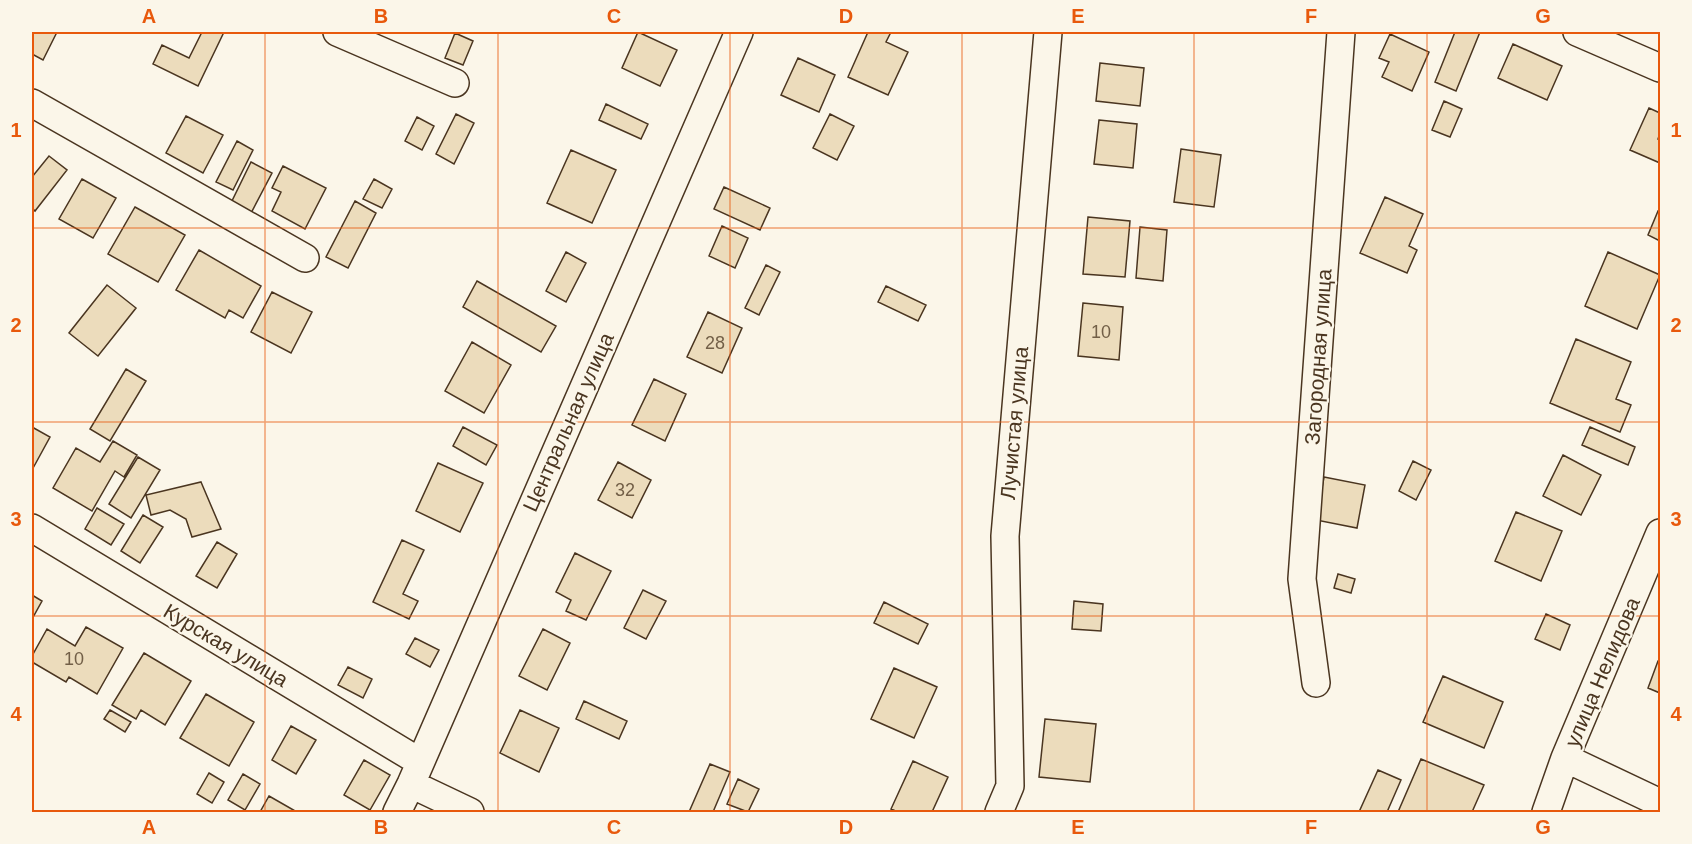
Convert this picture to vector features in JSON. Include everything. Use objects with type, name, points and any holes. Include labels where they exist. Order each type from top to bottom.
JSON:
[{"type":"street","points":[[337,32],[455,83]]},
{"type":"street","name":"Центральная улица","points":[[397,813],[739,32]]},
{"type":"street","name":"Лучистая улица","points":[[999,813],[1010,786],[1005,536],[1048,32]]},
{"type":"street","name":"Загородная улица","points":[[1316,683],[1302,579],[1341,32]]},
{"type":"street","points":[[1577,32],[1660,68]]},
{"type":"street","points":[[32,103],[305,258]]},
{"type":"street","name":"Курская улица","points":[[32,528],[416,773],[470,813]]},
{"type":"street","name":"улица Нелидова","points":[[1546,813],[1565,758],[1660,533]]},
{"type":"street","points":[[1565,758],[1660,803]]},
{"type":"building","points":[[32,32],[57,32],[43,60],[32,54]]},
{"type":"building","points":[[202,32],[224,32],[198,86],[153,64],[162,45],[189,58]]},
{"type":"building","points":[[638,32],[677,50],[660,86],[622,68]]},
{"type":"building","points":[[868,32],[891,32],[886,42],[908,52],[888,95],[848,77]]},
{"type":"building","points":[[1455,32],[1480,32],[1456,91],[1435,82]]},
{"type":"building","points":[[455,33],[473,41],[463,65],[445,58]]},
{"type":"building","points":[[1390,34],[1429,52],[1412,91],[1382,77],[1389,62],[1379,58]]},
{"type":"building","points":[[1513,44],[1562,66],[1547,100],[1498,78]]},
{"type":"building","points":[[798,58],[835,75],[819,112],[781,95]]},
{"type":"building","points":[[1100,63],[1144,68],[1140,106],[1096,101]]},
{"type":"building","points":[[1444,101],[1462,109],[1450,137],[1432,130]]},
{"type":"building","points":[[606,104],[648,124],[641,139],[599,120]]},
{"type":"building","points":[[1649,108],[1660,113],[1658,139],[1660,140],[1660,163],[1630,150]]},
{"type":"building","points":[[456,114],[474,123],[454,164],[436,154]]},
{"type":"building","points":[[830,114],[854,126],[837,160],[813,148]]},
{"type":"building","points":[[186,116],[223,135],[203,173],[166,153]]},
{"type":"building","points":[[417,117],[434,126],[422,150],[405,141]]},
{"type":"building","points":[[1099,120],[1137,124],[1133,168],[1094,164]]},
{"type":"building","points":[[237,141],[253,150],[233,190],[216,182]]},
{"type":"building","points":[[1181,149],[1221,155],[1214,207],[1174,202]]},
{"type":"building","points":[[571,150],[616,170],[592,223],[547,203]]},
{"type":"building","points":[[49,156],[67,170],[35,211],[32,208],[32,177]]},
{"type":"building","points":[[251,162],[272,173],[250,215],[230,205]]},
{"type":"building","points":[[283,166],[326,188],[305,229],[272,211],[281,192],[272,188]]},
{"type":"building","points":[[82,179],[116,198],[93,238],[59,219]]},
{"type":"building","points":[[374,179],[392,189],[382,208],[363,199]]},
{"type":"building","points":[[724,187],[770,208],[760,230],[714,209]]},
{"type":"building","points":[[1385,197],[1423,214],[1409,246],[1417,250],[1407,273],[1360,253]]},
{"type":"building","points":[[355,201],[376,213],[348,268],[326,257]]},
{"type":"building","points":[[135,207],[185,235],[158,282],[108,254]]},
{"type":"building","points":[[1658,211],[1660,212],[1660,241],[1648,235]]},
{"type":"building","points":[[1088,217],[1130,221],[1125,277],[1083,274]]},
{"type":"building","points":[[722,226],[748,238],[735,268],[709,256]]},
{"type":"building","points":[[1140,227],[1167,230],[1163,281],[1136,278]]},
{"type":"building","points":[[199,250],[261,286],[243,318],[229,310],[225,318],[176,290]]},
{"type":"building","points":[[566,252],[586,263],[566,302],[546,291]]},
{"type":"building","points":[[1608,252],[1660,275],[1637,329],[1585,306]]},
{"type":"building","points":[[766,265],[780,272],[759,315],[745,308]]},
{"type":"building","points":[[477,281],[556,326],[541,352],[463,307]]},
{"type":"building","points":[[107,285],[136,308],[98,356],[69,333]]},
{"type":"building","points":[[886,286],[926,305],[918,321],[878,302]]},
{"type":"building","points":[[272,292],[312,312],[291,353],[251,332]]},
{"type":"building","points":[[1083,303],[1123,307],[1119,360],[1078,356]]},
{"type":"building","points":[[708,312],[742,328],[722,373],[687,357]]},
{"type":"building","points":[[1576,339],[1631,362],[1616,399],[1631,405],[1620,432],[1550,403]]},
{"type":"building","points":[[472,342],[511,365],[484,413],[445,391]]},
{"type":"building","points":[[126,369],[146,381],[110,441],[90,429]]},
{"type":"building","points":[[654,379],[686,394],[665,441],[632,425]]},
{"type":"building","points":[[32,427],[50,437],[32,470]]},
{"type":"building","points":[[463,427],[497,445],[486,465],[453,446]]},
{"type":"building","points":[[1590,427],[1635,447],[1628,465],[1582,445]]},
{"type":"building","points":[[113,441],[137,455],[124,477],[115,471],[92,511],[53,488],[76,448],[100,462]]},
{"type":"building","points":[[1563,455],[1601,475],[1581,515],[1543,496]]},
{"type":"building","points":[[138,457],[160,470],[131,518],[109,504]]},
{"type":"building","points":[[1413,461],[1431,470],[1416,500],[1399,491]]},
{"type":"building","points":[[618,462],[651,480],[632,518],[598,500]]},
{"type":"building","points":[[438,463],[483,483],[460,532],[416,511]]},
{"type":"building","points":[[1324,477],[1365,485],[1357,528],[1316,520]]},
{"type":"building","points":[[201,482],[221,529],[192,537],[186,519],[170,510],[151,515],[146,495]]},
{"type":"building","points":[[97,508],[124,524],[111,545],[85,529]]},
{"type":"building","points":[[1516,512],[1562,531],[1541,581],[1495,561]]},
{"type":"building","points":[[143,515],[163,527],[140,563],[121,551]]},
{"type":"building","points":[[402,540],[424,550],[403,594],[418,601],[409,619],[373,602]]},
{"type":"building","points":[[217,542],[237,554],[217,588],[196,576]]},
{"type":"building","points":[[575,553],[611,571],[586,620],[566,611],[571,600],[556,592]]},
{"type":"building","points":[[1338,574],[1355,579],[1351,593],[1334,588]]},
{"type":"building","points":[[643,590],[666,601],[646,639],[624,628]]},
{"type":"building","points":[[32,595],[42,601],[32,619]]},
{"type":"building","points":[[1074,601],[1103,604],[1101,631],[1072,629]]},
{"type":"building","points":[[884,602],[928,624],[918,644],[874,623]]},
{"type":"building","points":[[1546,614],[1570,625],[1560,650],[1535,639]]},
{"type":"building","points":[[86,627],[123,648],[97,694],[69,677],[66,682],[32,662],[32,656],[47,629],[75,646]]},
{"type":"building","points":[[543,629],[570,643],[547,690],[519,676]]},
{"type":"building","points":[[415,638],[439,650],[430,667],[406,654]]},
{"type":"building","points":[[144,653],[191,681],[165,725],[141,710],[136,719],[112,705]]},
{"type":"building","points":[[1658,661],[1660,661],[1660,693],[1648,688]]},
{"type":"building","points":[[348,667],[372,679],[363,698],[338,685]]},
{"type":"building","points":[[894,668],[937,687],[914,738],[871,719]]},
{"type":"building","points":[[1443,676],[1503,702],[1484,748],[1423,722]]},
{"type":"building","points":[[206,694],[254,722],[229,766],[180,738]]},
{"type":"building","points":[[584,701],[627,721],[619,739],[576,719]]},
{"type":"building","points":[[110,710],[131,722],[125,732],[104,719]]},
{"type":"building","points":[[520,710],[559,728],[539,772],[500,753]]},
{"type":"building","points":[[1045,719],[1096,724],[1090,782],[1039,777]]},
{"type":"building","points":[[291,726],[316,740],[296,774],[272,760]]},
{"type":"building","points":[[1421,759],[1484,785],[1472,812],[1398,812]]},
{"type":"building","points":[[364,760],[390,775],[370,810],[344,795]]},
{"type":"building","points":[[913,761],[948,777],[932,812],[898,812],[891,809]]},
{"type":"building","points":[[710,764],[730,772],[713,812],[689,812]]},
{"type":"building","points":[[1378,770],[1401,780],[1387,812],[1359,812]]},
{"type":"building","points":[[209,773],[224,782],[212,803],[197,794]]},
{"type":"building","points":[[243,774],[260,784],[245,810],[228,800]]},
{"type":"building","points":[[738,779],[759,789],[748,812],[727,804]]},
{"type":"building","points":[[269,796],[297,812],[260,812]]}]
